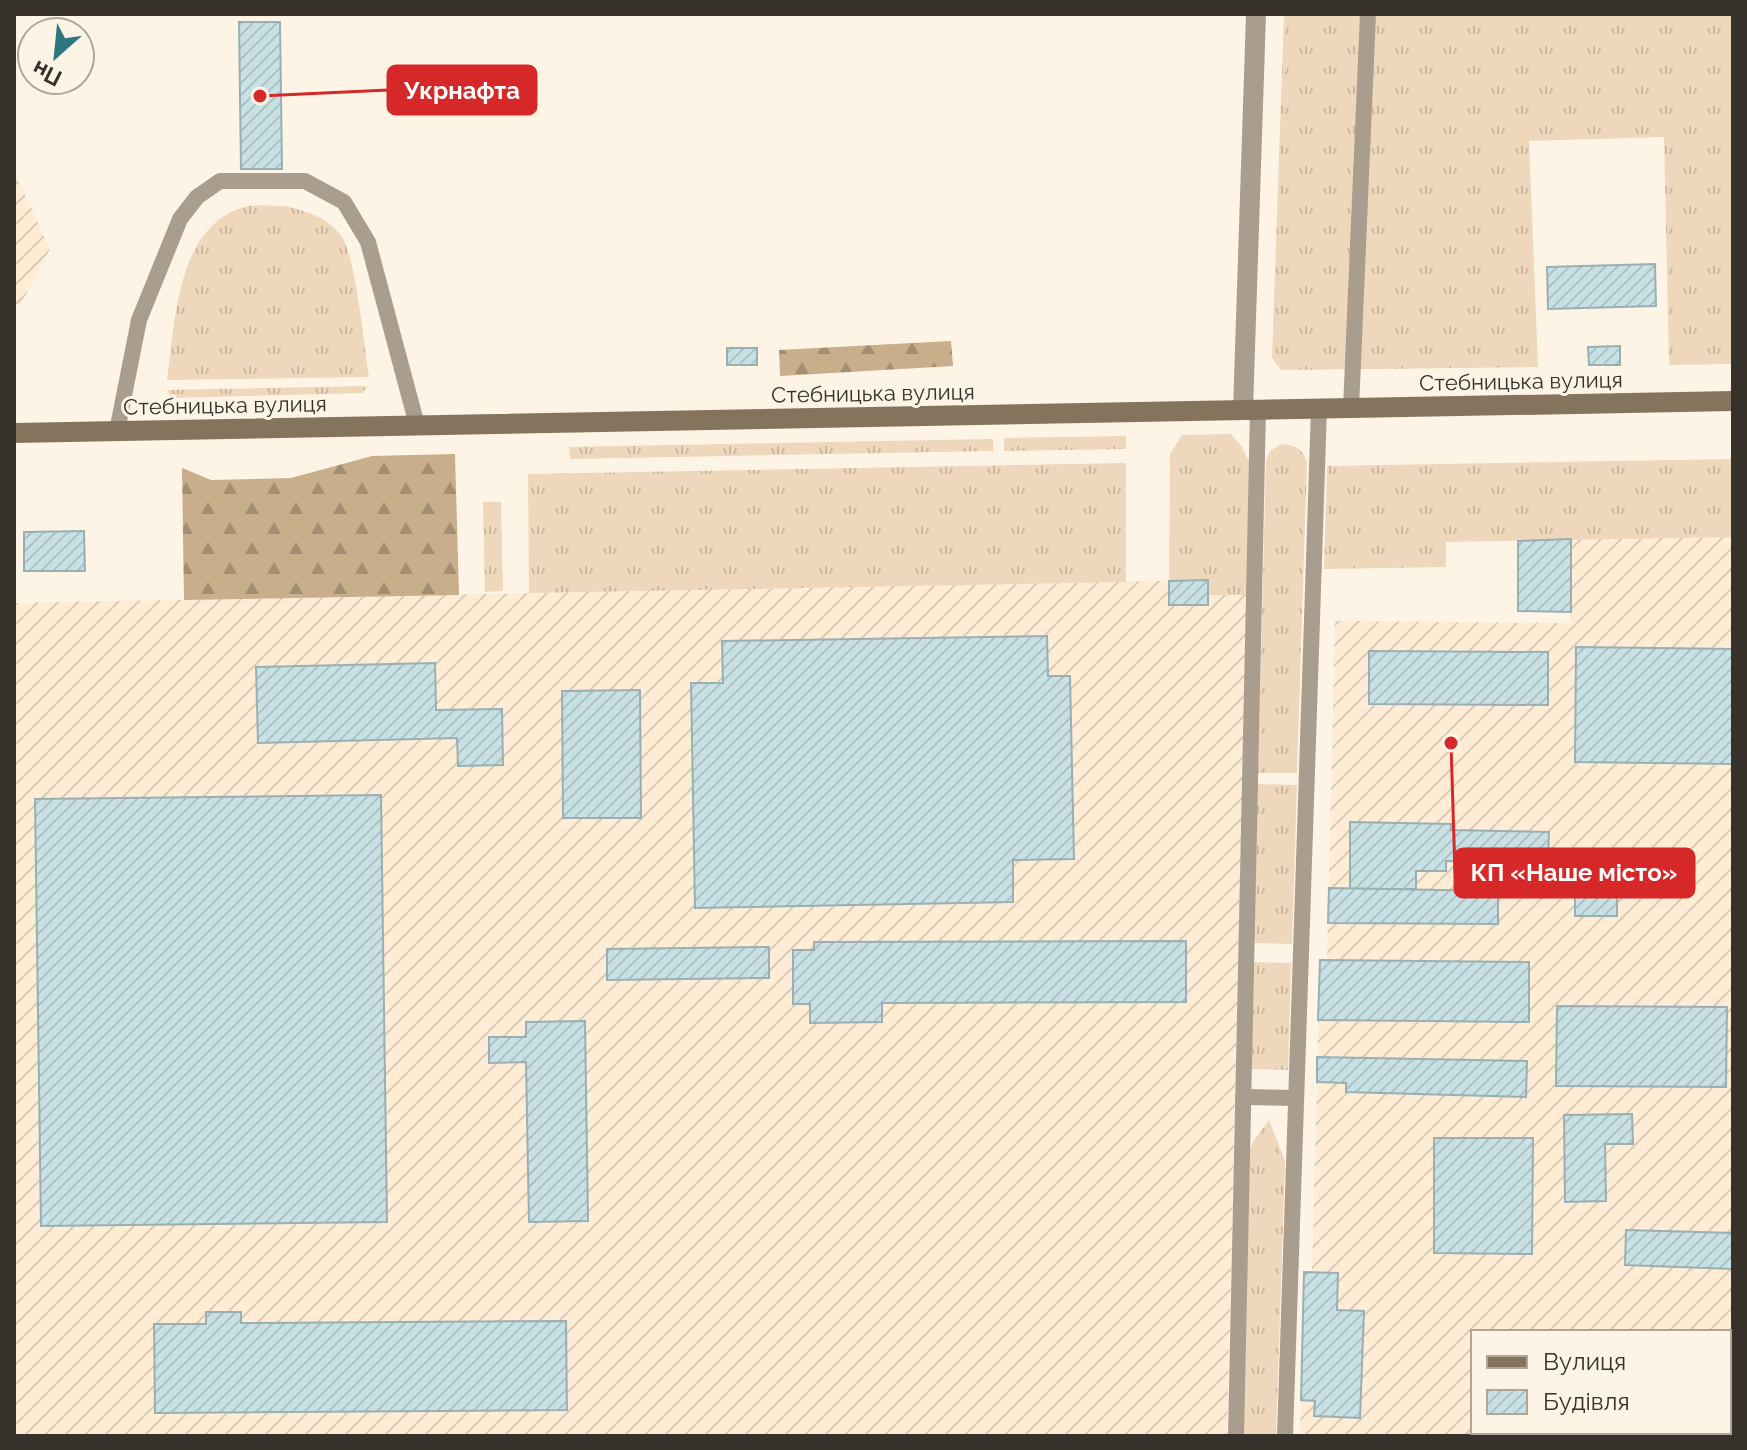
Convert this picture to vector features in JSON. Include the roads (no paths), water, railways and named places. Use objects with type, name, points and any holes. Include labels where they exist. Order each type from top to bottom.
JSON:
[{"type":"street","points":[[1250,410],[1256,14]]},
{"type":"street","name":"Стебницька вулиця","points":[[14,433],[1733,401]]},
{"type":"lane","points":[[1351,408],[1368,14]]},
{"type":"lane","points":[[117,431],[139,320],[180,219],[197,197],[220,181],[305,181],[344,202],[368,242],[417,425]]},
{"type":"lane","points":[[1285,1436],[1319,408]]},
{"type":"lane","points":[[1236,1436],[1250,410]]},
{"type":"lane","points":[[1243,1097],[1296,1098]]},
{"type":"place","name":"Укрнафта","points":[[260,96]]},
{"type":"place","name":"КП «Наше місто»","points":[[1451,743]]}]
